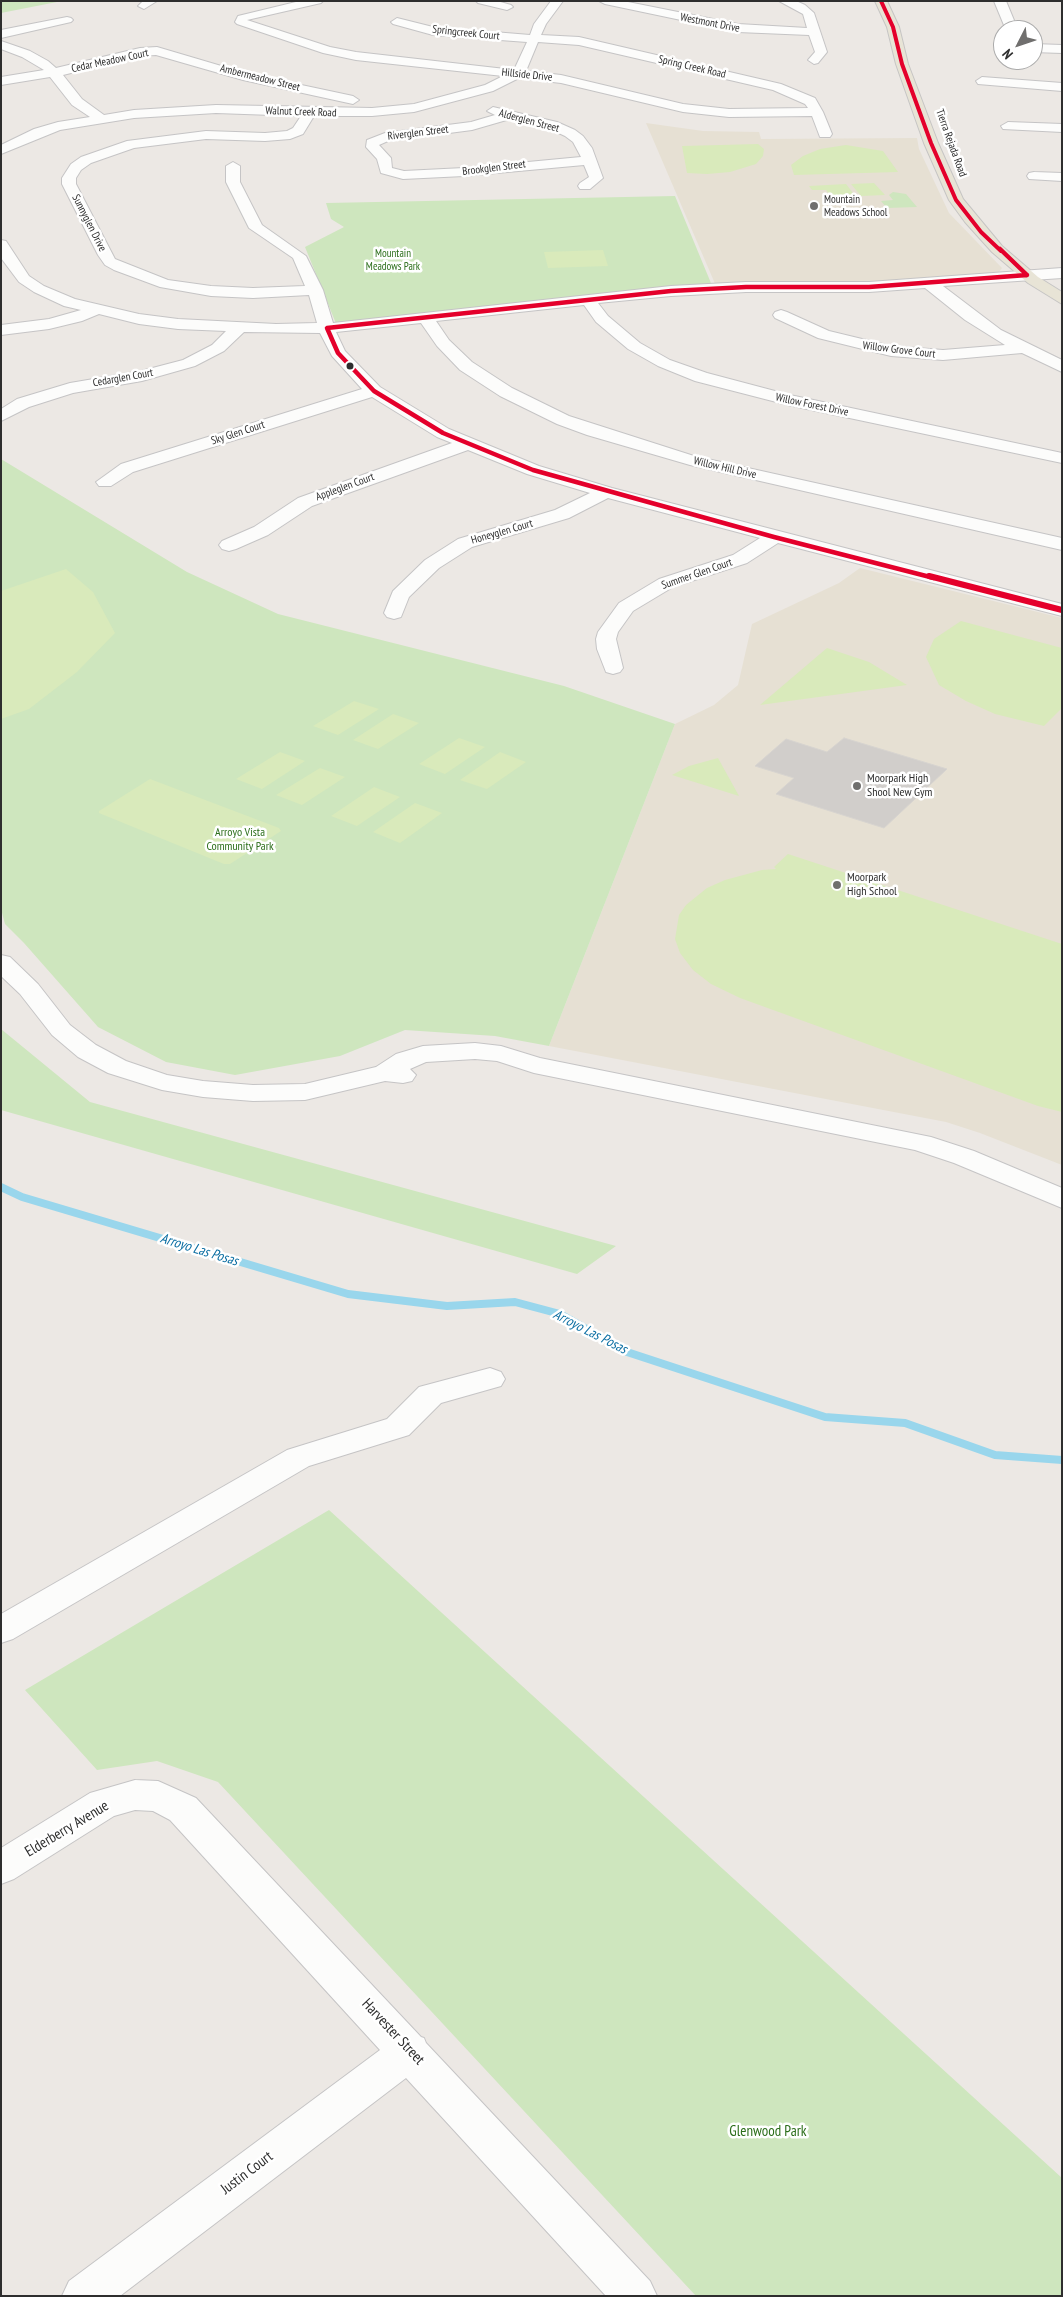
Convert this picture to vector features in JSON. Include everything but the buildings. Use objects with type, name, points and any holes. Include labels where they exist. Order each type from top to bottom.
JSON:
[{"type":"main road","name":"Tierra Rejada Road","points":[[881,1],[893,26],[902,64],[931,143],[956,200],[981,232],[1027,275],[1062,299]]},
{"type":"main road","points":[[1038,262],[1059,276]]},
{"type":"street","name":"Hillside Drive","points":[[317,1],[253,14],[241,19],[243,23],[308,44],[356,56],[561,79],[661,104],[699,110],[817,112]]},
{"type":"street","points":[[482,1],[507,7]]},
{"type":"street","points":[[517,74],[522,68],[546,14],[557,1]]},
{"type":"street","name":"Westmont Drive","points":[[605,1],[738,28],[816,32]]},
{"type":"street","points":[[785,1],[806,10],[816,32],[820,52],[814,60]]},
{"type":"street","points":[[1000,1],[1008,20]]},
{"type":"street","points":[[1,34],[67,20]]},
{"type":"street","name":"Springcreek Court","points":[[397,22],[433,31],[466,35],[536,38]]},
{"type":"street","name":"Spring Creek Road","points":[[536,38],[588,43],[776,87],[810,101],[817,112],[825,134]]},
{"type":"street","points":[[1,45],[33,58],[52,72],[77,102],[101,118]]},
{"type":"street","points":[[1043,48],[1062,49]]},
{"type":"street","name":"Cedar Meadow Court","points":[[1,81],[144,52],[168,53]]},
{"type":"street","name":"Ambermeadow Street","points":[[168,53],[243,76],[353,100]]},
{"type":"street","name":"Walnut Creek Road","points":[[5,146],[48,129],[101,118],[218,103],[310,112],[394,110],[450,100],[489,88],[517,74]]},
{"type":"street","points":[[228,84],[243,76]]},
{"type":"street","points":[[982,82],[1062,87]]},
{"type":"street","name":"Alderglen Street","points":[[450,100],[552,126],[570,133],[585,148],[590,160]]},
{"type":"street","name":"Sunnyglen Drive","points":[[310,112],[298,131],[290,135],[265,137],[206,135],[140,142],[114,149],[86,160],[76,167],[69,178],[69,184],[105,254],[110,262],[119,267],[165,284],[211,291],[253,293],[315,290]]},
{"type":"street","name":"Riverglen Street","points":[[399,175],[386,170],[384,158],[372,143],[385,137],[451,129],[510,116]]},
{"type":"street","points":[[1008,126],[1062,128]]},
{"type":"street","points":[[585,186],[596,178],[590,160]]},
{"type":"street","name":"Brookglen Street","points":[[399,175],[423,175],[590,160]]},
{"type":"street","points":[[233,166],[233,182],[256,228],[293,250],[299,256],[315,290],[327,328],[338,353],[374,391],[416,418],[467,444],[533,470],[606,492],[1062,610]]},
{"type":"street","points":[[1034,176],[1062,177]]},
{"type":"street","points":[[1,244],[18,272],[38,289],[70,302],[96,310],[168,322],[238,328],[327,328],[587,299],[704,289],[827,288],[929,283],[1027,275],[1059,276]]},
{"type":"street","points":[[1,274],[18,272]]},
{"type":"street","points":[[929,283],[971,317],[1024,348],[1062,367]]},
{"type":"street","name":"Willow Forest Drive","points":[[587,299],[602,319],[634,346],[664,363],[701,377],[788,400],[1062,458]]},
{"type":"street","points":[[1,330],[66,320],[96,310]]},
{"type":"street","name":"Willow Grove Court","points":[[781,314],[824,335],[891,351],[942,355],[1024,348]]},
{"type":"street","name":"Willow Hill Drive","points":[[424,316],[443,343],[466,366],[506,392],[563,420],[593,431],[690,460],[1062,544]]},
{"type":"street","name":"Cedarglen Court","points":[[1,416],[23,403],[70,388],[142,376],[189,363],[218,348],[238,328]]},
{"type":"street","name":"Sky Glen Court","points":[[105,482],[127,468],[374,391]]},
{"type":"street","name":"Appleglen Court","points":[[229,545],[261,531],[305,502],[467,444]]},
{"type":"street","name":"Honeyglen Court","points":[[394,613],[400,595],[432,564],[465,542],[562,514],[606,492]]},
{"type":"street","name":"Summer Glen Court","points":[[613,668],[606,649],[606,639],[608,632],[626,608],[666,582],[740,559],[752,553],[774,536]]},
{"type":"street","points":[[1,962],[29,989],[61,1030],[87,1051],[117,1067],[162,1082],[203,1089],[253,1093],[305,1092],[385,1073],[402,1075],[447,1071],[506,1071],[534,1065],[921,1143],[964,1157],[1062,1198]]},
{"type":"street","points":[[1,1630],[298,1458],[398,1427],[430,1395],[490,1379]]},
{"type":"street","name":"Elderberry Avenue","points":[[1,1868],[103,1804],[135,1795]]},
{"type":"street","name":"Harvester Street","points":[[135,1795],[158,1796],[183,1809],[410,2051],[635,2296]]},
{"type":"street","name":"Justin Court","points":[[84,2296],[410,2051]]},
{"type":"shaded area","name":"Mountain Meadows School","points":[[646,123],[703,131],[759,132],[761,139],[917,138],[919,149],[949,213],[1002,268],[999,272],[928,279],[716,286]]},
{"type":"shaded area","name":"Moorpark High School","points":[[860,568],[1062,618],[1062,1165],[980,1133],[946,1122],[549,1046],[675,724],[714,705],[738,685],[752,624],[839,583]]},
{"type":"green space","points":[[1,1],[62,1],[1,13]]},
{"type":"green space","points":[[758,144],[764,149],[763,156],[756,164],[730,172],[687,173],[682,146]]},
{"type":"green space","points":[[846,145],[883,151],[898,172],[794,175],[791,165],[803,156],[820,149]]},
{"type":"green space","points":[[874,183],[885,195],[861,196],[851,184]]},
{"type":"green space","points":[[846,184],[856,197],[832,198],[826,190],[812,190],[809,186]]},
{"type":"green space","points":[[893,192],[906,194],[917,207],[887,208],[881,201],[893,200],[889,195]]},
{"type":"green space","name":"Mountain Meadows Park","points":[[675,196],[713,288],[337,326],[305,247],[344,227],[331,219],[326,203]]},
{"type":"green space","points":[[603,250],[608,266],[548,268],[544,252]]},
{"type":"green space","name":"Arroyo Vista Community Park","points":[[1,459],[187,572],[278,614],[564,686],[675,724],[549,1046],[495,1036],[405,1030],[340,1056],[235,1075],[166,1062],[98,1027],[5,924],[1,909]]},
{"type":"green space","points":[[66,569],[93,592],[115,633],[77,672],[29,709],[1,719],[1,591]]},
{"type":"green space","points":[[961,621],[1062,648],[1062,708],[1044,726],[995,714],[966,701],[939,685],[926,657],[934,639]]},
{"type":"green space","points":[[827,648],[869,662],[907,685],[760,705]]},
{"type":"green space","points":[[354,701],[379,709],[338,735],[313,726]]},
{"type":"green space","points":[[393,714],[419,723],[378,749],[353,740]]},
{"type":"green space","points":[[459,738],[485,747],[445,774],[419,764]]},
{"type":"green space","points":[[280,752],[305,761],[262,789],[236,779]]},
{"type":"green space","points":[[500,752],[526,762],[487,789],[460,780]]},
{"type":"green space","points":[[718,758],[739,796],[672,775],[689,766]]},
{"type":"green space","points":[[320,768],[345,777],[302,805],[276,795]]},
{"type":"green space","points":[[150,779],[279,828],[281,831],[230,864],[224,864],[99,813],[99,811]]},
{"type":"green space","points":[[374,787],[400,797],[357,826],[331,816]]},
{"type":"green space","points":[[415,803],[442,813],[400,843],[373,832]]},
{"type":"green space","points":[[788,854],[1062,944],[1062,1112],[1038,1106],[740,998],[711,984],[693,970],[680,953],[675,939],[679,915],[686,905],[707,888],[725,880],[762,870],[776,869],[774,867]]},
{"type":"green space","points":[[1,1029],[90,1102],[616,1246],[577,1274],[1,1110]]},
{"type":"green space","name":"Glenwood Park","points":[[329,1510],[1062,2178],[1062,2296],[696,2296],[218,1782],[157,1761],[97,1770],[25,1690]]},
{"type":"waterway","name":"Arroyo Las Posas","points":[[1,1187],[22,1197],[348,1294],[447,1306],[515,1302],[560,1314],[627,1352],[825,1417],[905,1423],[995,1455],[1062,1460]]},
{"type":"transit line","points":[[881,1],[893,27],[902,64],[931,143],[956,200],[981,232],[1027,275]]},
{"type":"transit line","points":[[1027,275],[869,287],[746,287],[671,291],[327,328],[338,353],[374,391],[443,433],[533,470],[774,537],[1062,610]]},
{"type":"place","name":"Mountain Meadows School","points":[[814,206]]},
{"type":"place","name":"Moorpark High Shool New Gym","points":[[857,786]]},
{"type":"place","name":"Moorpark High School","points":[[837,885]]}]
